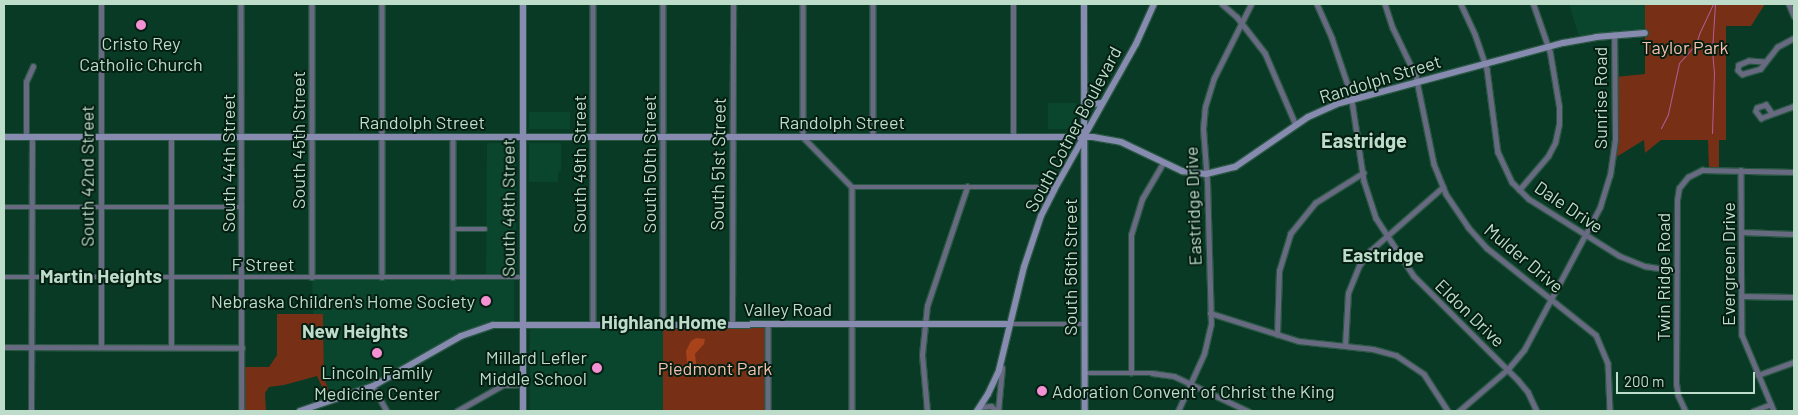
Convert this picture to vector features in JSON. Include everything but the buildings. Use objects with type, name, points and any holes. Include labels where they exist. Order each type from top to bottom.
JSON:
[{"type":"main road","name":"South 48th Street","points":[[523,4],[523,411]]},
{"type":"main road","name":"South 56th Street","points":[[1084,4],[1085,411]]},
{"type":"main road","name":"South Cotner Boulevard","points":[[979,409],[994,383],[1027,256],[1054,190],[1136,44],[1154,4]]},
{"type":"main road","name":"Randolph Street","points":[[4,137],[1084,137],[1106,138],[1122,142],[1163,163],[1186,172],[1206,174],[1235,167],[1296,125],[1326,108],[1353,99],[1548,47],[1584,39],[1645,33]]},
{"type":"main road","points":[[1084,100],[1093,105],[1102,104]]},
{"type":"main road","name":"Valley Road","points":[[300,411],[373,386],[466,333],[493,325],[1010,324]]},
{"type":"street","name":"South 42nd Street","points":[[101,4],[101,347]]},
{"type":"street","name":"South 44th Street","points":[[242,4],[242,411]]},
{"type":"street","name":"South 45th Street","points":[[312,4],[312,277]]},
{"type":"street","points":[[382,4],[382,277]]},
{"type":"street","name":"South 49th Street","points":[[592,4],[593,324]]},
{"type":"street","name":"South 50th Street","points":[[663,4],[663,324]]},
{"type":"street","name":"South 51st Street","points":[[732,324],[730,250],[731,235],[734,229],[733,4]]},
{"type":"street","points":[[803,4],[803,137],[852,186],[1041,187],[1054,190]]},
{"type":"street","points":[[873,4],[873,137]]},
{"type":"street","points":[[1013,137],[1014,4]]},
{"type":"street","points":[[1222,4],[1241,22],[1265,53],[1296,125]]},
{"type":"street","name":"Eastridge Drive","points":[[1178,411],[1206,349],[1210,334],[1203,130],[1206,102],[1214,78],[1251,4]]},
{"type":"street","name":"Eldon Drive","points":[[1316,4],[1332,38],[1353,99],[1362,173],[1369,202],[1387,236],[1408,268],[1426,290],[1508,369],[1528,392],[1537,411]]},
{"type":"street","name":"Mulder Drive","points":[[1385,4],[1418,82],[1433,159],[1443,187],[1463,221],[1482,243],[1588,327],[1602,346],[1610,371],[1610,411]]},
{"type":"street","name":"Dale Drive","points":[[1461,4],[1485,64],[1498,152],[1505,170],[1519,190],[1529,199],[1632,262],[1651,268],[1677,270]]},
{"type":"street","points":[[1519,190],[1548,156],[1559,129],[1560,111],[1548,47],[1533,4]]},
{"type":"street","points":[[1790,4],[1794,16]]},
{"type":"street","name":"Sunrise Road","points":[[1459,411],[1508,369],[1527,345],[1586,235],[1602,200],[1614,156],[1616,121],[1614,36]]},
{"type":"street","points":[[1764,62],[1749,62],[1739,66],[1738,70],[1742,74],[1746,74],[1760,69],[1777,47],[1794,38]]},
{"type":"street","points":[[31,411],[31,207],[26,82],[32,66]]},
{"type":"street","points":[[1772,114],[1794,106]]},
{"type":"street","points":[[171,137],[171,348]]},
{"type":"street","points":[[453,137],[453,277]]},
{"type":"street","points":[[1131,373],[1131,235],[1142,199],[1163,163]]},
{"type":"street","name":"Twin Ridge Road","points":[[1685,411],[1677,389],[1677,197],[1682,183],[1690,176],[1706,170],[1741,170]]},
{"type":"street","points":[[1741,170],[1794,172]]},
{"type":"street","name":"Evergreen Drive","points":[[1741,170],[1742,339],[1774,411]]},
{"type":"street","points":[[1277,335],[1279,271],[1290,234],[1307,211],[1319,200],[1362,173]]},
{"type":"street","points":[[852,186],[852,411]]},
{"type":"street","points":[[926,411],[922,362],[924,324],[933,285],[967,186]]},
{"type":"street","points":[[1345,346],[1346,303],[1350,283],[1364,258],[1443,187]]},
{"type":"street","points":[[4,207],[242,208]]},
{"type":"street","points":[[453,229],[485,229]]},
{"type":"street","points":[[1741,232],[1794,234]]},
{"type":"street","name":"F Street","points":[[4,277],[523,277]]},
{"type":"street","points":[[1741,296],[1794,298]]},
{"type":"street","points":[[1210,313],[1277,335],[1309,343],[1382,350],[1405,359],[1431,382],[1448,411]]},
{"type":"street","points":[[768,324],[768,411]]},
{"type":"street","name":"Valley Road","points":[[1010,324],[1085,324]]},
{"type":"street","points":[[4,347],[242,348]]},
{"type":"street","points":[[998,411],[1001,362]]},
{"type":"street","points":[[1758,375],[1794,362]]},
{"type":"street","points":[[1085,373],[1162,374],[1190,382],[1248,411]]},
{"type":"street","points":[[457,411],[500,386],[523,384]]},
{"type":"street","points":[[373,386],[387,411]]},
{"type":"street","points":[[1753,411],[1771,404]]},
{"type":"street","points":[[979,409],[991,406],[998,411]]},
{"type":"shaded area","points":[[1569,4],[1645,4],[1645,33],[1580,40]]},
{"type":"shaded area","points":[[1048,103],[1076,103],[1076,129],[1048,129]]},
{"type":"shaded area","points":[[529,112],[570,112],[570,129],[529,129]]},
{"type":"shaded area","points":[[487,143],[513,143],[516,146],[516,270],[512,277],[514,277],[514,324],[482,327],[403,369],[333,401],[324,378],[323,314],[313,314],[312,277],[486,277]]},
{"type":"shaded area","points":[[529,143],[561,143],[561,171],[558,172],[558,182],[529,182]]},
{"type":"shaded area","name":"Millard Lefler Middle School","points":[[530,324],[663,324],[663,411],[530,411]]},
{"type":"shaded area","points":[[696,338],[705,339],[704,344],[695,354],[697,371],[693,372],[687,362],[686,351],[691,341]]},
{"type":"green space","name":"Taylor Park","points":[[1645,4],[1765,4],[1751,26],[1726,26],[1726,140],[1719,140],[1719,170],[1709,170],[1708,140],[1661,140],[1645,153],[1644,140],[1613,159],[1615,77],[1645,74]]},
{"type":"green space","points":[[277,314],[323,314],[324,378],[333,401],[329,402],[317,376],[269,387],[265,393],[266,411],[242,411],[242,367],[269,367],[277,355]]},
{"type":"green space","name":"Piedmont Park","points":[[663,324],[768,324],[768,411],[663,411]]},
{"type":"waterway","points":[[1661,128],[1668,114],[1679,63],[1696,44],[1713,4]]},
{"type":"waterway","points":[[1712,133],[1714,73],[1712,50],[1715,4]]},
{"type":"place","name":"Cristo Rey Catholic Church","points":[[141,25]]},
{"type":"place","name":"Nebraska Children's Home Society","points":[[486,301]]},
{"type":"place","name":"Lincoln Family Medicine Center","points":[[377,353]]},
{"type":"place","name":"Millard Lefler Middle School","points":[[597,368]]},
{"type":"place","name":"Adoration Convent of Christ the King","points":[[1042,391]]},
{"type":"district","name":"Eastridge","points":[[1364,140]]},
{"type":"district","name":"Eastridge","points":[[1383,255]]},
{"type":"district","name":"Martin Heights","points":[[101,276]]},
{"type":"district","name":"Highland Home","points":[[664,322]]},
{"type":"district","name":"New Heights","points":[[355,331]]}]
